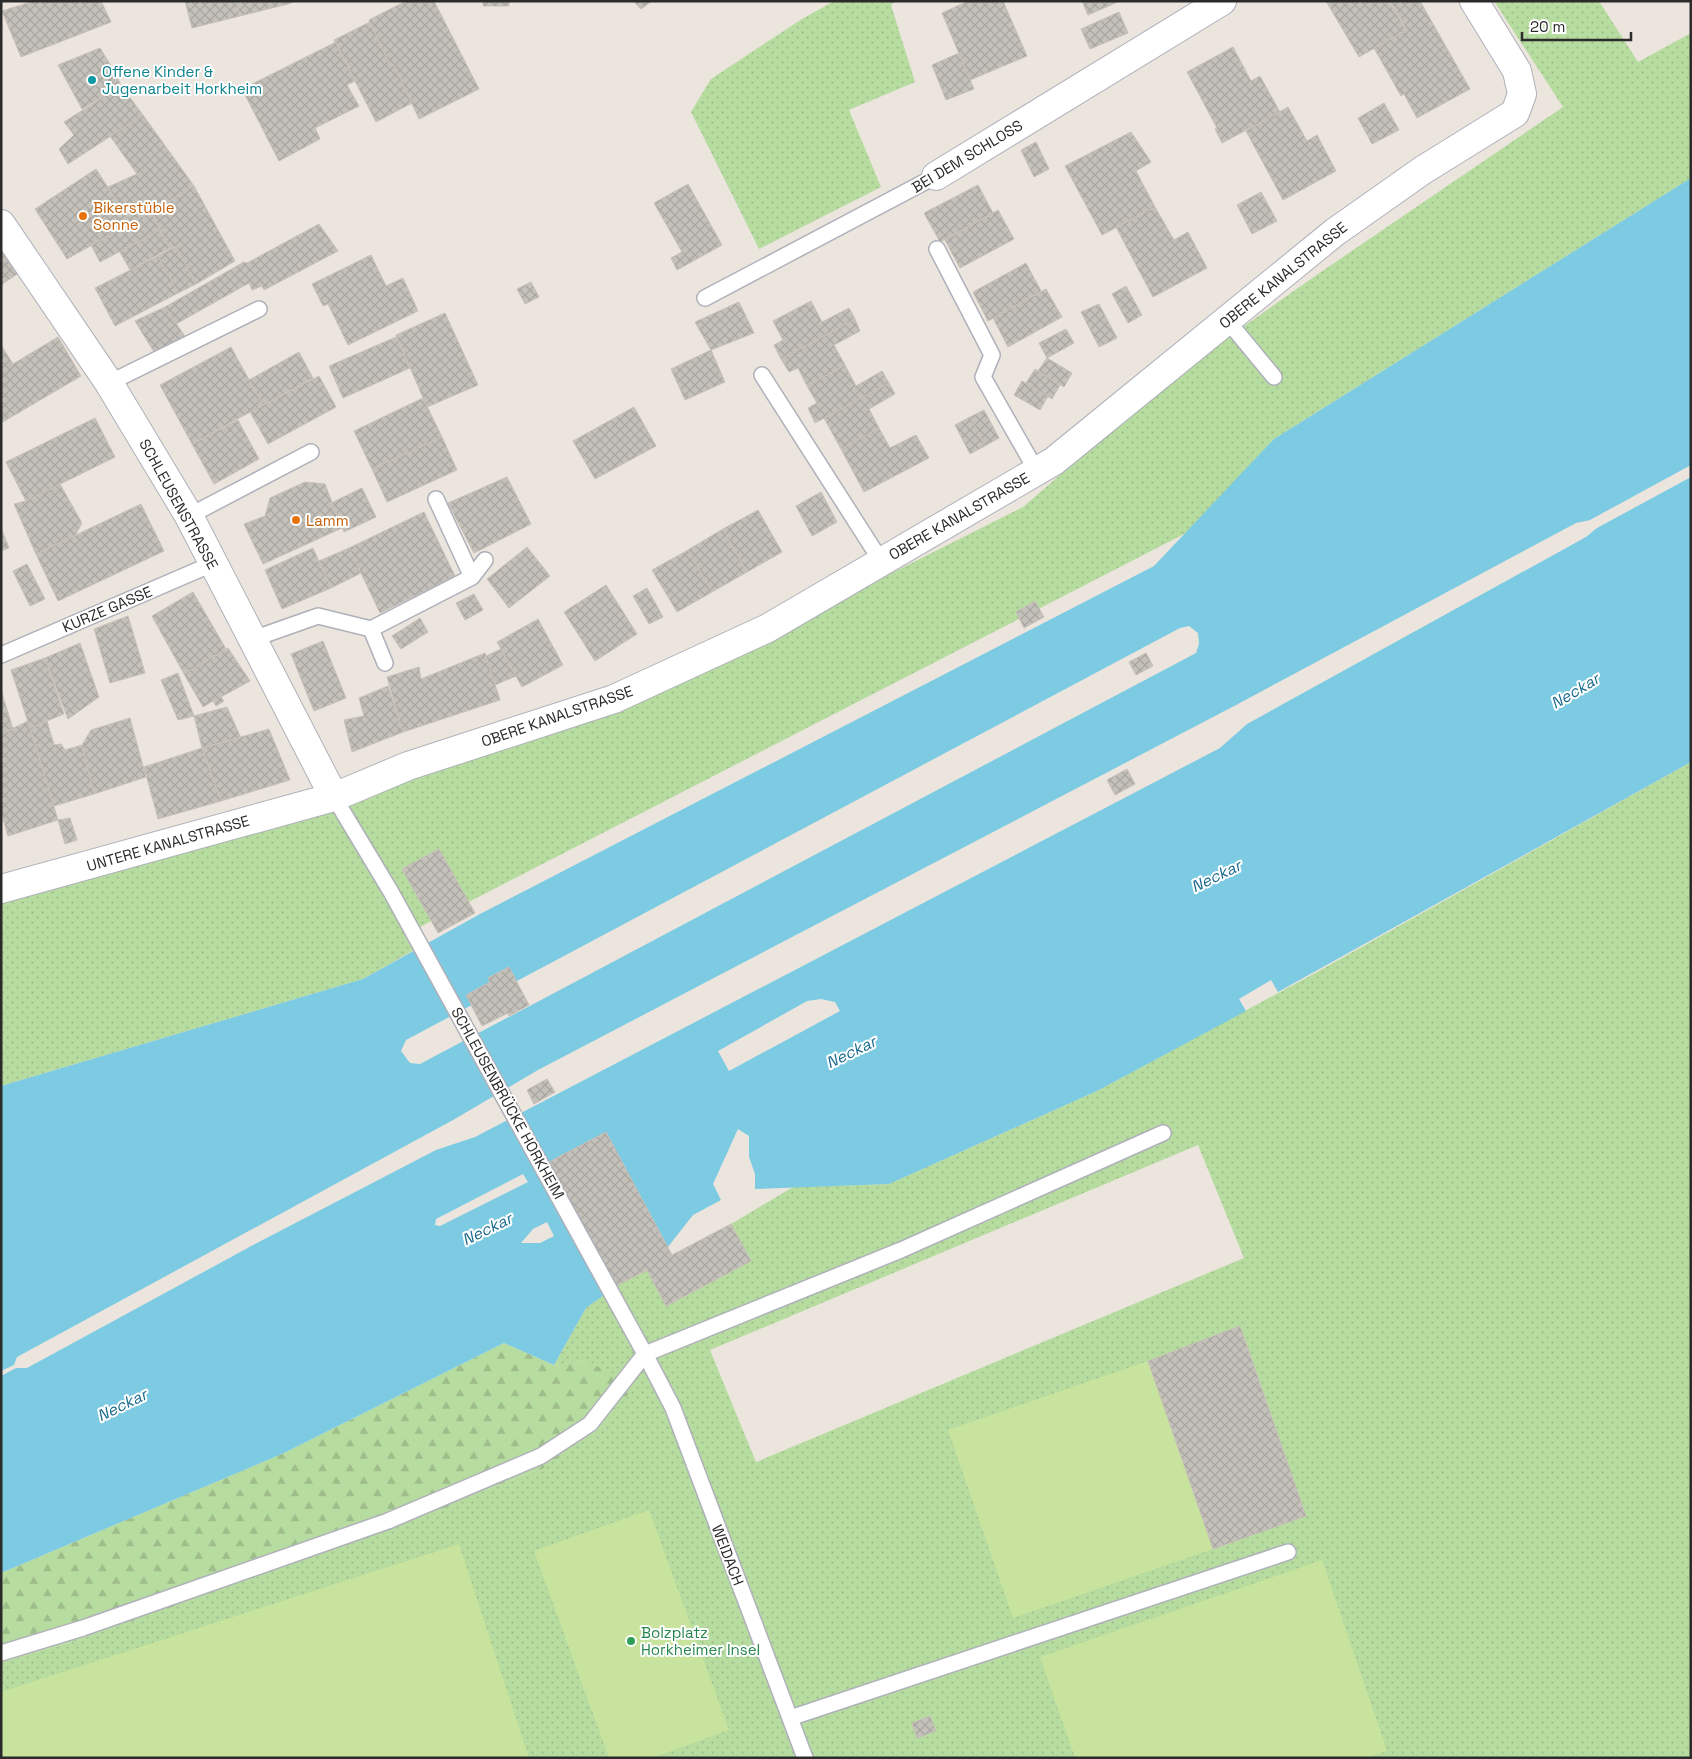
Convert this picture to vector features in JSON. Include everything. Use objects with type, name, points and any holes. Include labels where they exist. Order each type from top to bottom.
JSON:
[{"type":"street","name":"BEI DEM SCHLOSS","points":[[936,176],[1222,1]]},
{"type":"street","name":"OBERE KANALSTRASSE","points":[[334,797],[408,766],[614,699],[768,628],[1054,460],[1335,232],[1422,170],[1514,113],[1522,94],[1517,71],[1474,1]]},
{"type":"street","name":"SCHLEUSENSTRASSE","points":[[1,224],[109,383],[189,516],[212,564],[253,639],[334,797]]},
{"type":"street","name":"UNTERE KANALSTRASSE","points":[[1,889],[334,797]]},
{"type":"lane","name":"BEI DEM SCHLOSS","points":[[706,298],[936,176]]},
{"type":"lane","points":[[937,249],[992,355],[983,377],[1036,470]]},
{"type":"lane","points":[[109,383],[259,309]]},
{"type":"lane","points":[[1227,320],[1274,377]]},
{"type":"lane","points":[[762,375],[881,561]]},
{"type":"lane","points":[[189,516],[311,452]]},
{"type":"lane","points":[[436,499],[472,577]]},
{"type":"lane","points":[[253,639],[318,616],[371,629],[472,577],[485,560]]},
{"type":"lane","name":"KURZE GASSE","points":[[1,655],[212,564]]},
{"type":"lane","points":[[371,629],[385,663]]},
{"type":"lane","name":"SCHLEUSENBRÜCKE HORKHEIM","points":[[334,797],[391,892],[645,1354]]},
{"type":"lane","points":[[1,1653],[83,1628],[388,1521],[541,1456],[590,1424],[645,1354],[901,1250],[1163,1133]]},
{"type":"lane","name":"WEIDACH","points":[[645,1354],[668,1396],[805,1758]]},
{"type":"lane","points":[[790,1718],[1288,1552]]},
{"type":"green space","points":[[834,1],[895,1],[891,5],[915,82],[849,110],[881,187],[759,249],[691,112],[711,79],[802,19]]},
{"type":"green space","points":[[1494,1],[1599,1],[1638,62],[1691,33],[1691,178],[1274,439],[1188,532],[420,927],[428,942],[363,979],[1,1086],[1,895],[324,809],[617,711],[1023,507],[1179,372],[1318,274],[1563,107]]},
{"type":"green space","points":[[1691,762],[1691,1758],[1,1758],[1,1662],[76,1641],[542,1469],[586,1361],[554,1365],[586,1308],[616,1286],[647,1270],[666,1306],[751,1261],[731,1224],[793,1187],[889,1184],[1097,1091],[1317,972]],"holes":[[[1198,1145],[1244,1258],[756,1462],[710,1350]]]},
{"type":"green space","points":[[504,1343],[554,1365],[586,1361],[636,1385],[598,1431],[542,1469],[488,1489],[409,1523],[76,1641],[1,1662],[1,1573],[282,1454]]},
{"type":"green space","points":[[1148,1361],[1213,1549],[1013,1618],[948,1430]]},
{"type":"green space","name":"Bolzplatz Horkheimer Insel","points":[[649,1510],[729,1730],[652,1758],[609,1758],[534,1551]]},
{"type":"green space","points":[[459,1544],[529,1758],[1,1758],[1,1692]]},
{"type":"green space","points":[[1322,1560],[1387,1751],[1367,1758],[1075,1758],[1040,1657]]},
{"type":"water","points":[[1691,178],[1691,465],[1590,520],[1576,523],[1236,705],[538,1070],[453,1120],[17,1357],[14,1365],[1,1371],[1,1086],[363,979],[480,914],[1154,566],[1274,439]],"holes":[[[1189,626],[1198,633],[1199,644],[1196,653],[420,1064],[410,1063],[401,1051],[406,1040],[1180,628]]]},
{"type":"water","name":"Neckar","points":[[1691,477],[1691,762],[1278,992],[1271,980],[1239,999],[1246,1011],[1097,1091],[889,1184],[755,1189],[755,1174],[749,1157],[749,1136],[738,1129],[713,1184],[721,1200],[693,1215],[664,1252],[586,1308],[554,1365],[504,1343],[282,1454],[1,1573],[1,1376],[16,1368],[27,1368],[255,1244],[436,1150],[475,1137],[1220,748],[1247,724],[1586,537],[1597,528]],"holes":[[[821,999],[835,1002],[840,1011],[729,1071],[718,1051],[807,1001]],[[523,1174],[528,1182],[440,1226],[435,1225],[436,1219]],[[547,1222],[554,1236],[540,1243],[521,1243],[533,1229]]]},
{"type":"building","points":[[34,1],[101,1],[111,22],[21,57],[2,11]]},
{"type":"building","points":[[185,1],[236,1],[240,16],[192,28]]},
{"type":"building","points":[[236,1],[291,1],[292,3],[240,16]]},
{"type":"building","points":[[406,1],[434,1],[479,89],[419,119],[394,65],[389,63],[369,20]]},
{"type":"building","points":[[483,1],[509,1],[509,6],[483,6]]},
{"type":"building","points":[[633,1],[652,1],[641,9]]},
{"type":"building","points":[[968,1],[1003,1],[1027,56],[970,80],[942,13]]},
{"type":"building","points":[[1082,1],[1120,1],[1088,15]]},
{"type":"building","points":[[1326,1],[1389,1],[1406,30],[1359,57]]},
{"type":"building","points":[[1390,1],[1420,1],[1470,89],[1417,118],[1404,94],[1401,96],[1374,48],[1407,30]]},
{"type":"building","points":[[1119,12],[1128,33],[1090,49],[1081,29]]},
{"type":"building","points":[[370,22],[389,63],[394,65],[412,103],[376,122],[334,40]]},
{"type":"building","points":[[336,42],[355,81],[347,85],[359,106],[315,128],[320,139],[279,161],[242,89]]},
{"type":"building","points":[[1233,47],[1251,81],[1260,76],[1280,112],[1222,143],[1215,129],[1217,128],[1187,72]]},
{"type":"building","name":"Offene Kinder & Jugenarbeit Horkheim","points":[[100,48],[121,86],[82,109],[58,65]]},
{"type":"building","points":[[959,53],[974,89],[946,100],[932,65]]},
{"type":"building","points":[[121,86],[143,115],[68,164],[59,149],[74,135],[64,122]]},
{"type":"building","points":[[1384,103],[1399,130],[1372,144],[1358,118]]},
{"type":"building","points":[[1288,107],[1307,141],[1317,135],[1336,171],[1283,200],[1246,131]]},
{"type":"building","points":[[143,115],[194,186],[131,223],[108,187],[137,174],[110,136]]},
{"type":"building","points":[[1131,132],[1151,162],[1136,171],[1155,207],[1102,235],[1065,166]]},
{"type":"building","points":[[1036,142],[1049,169],[1034,177],[1021,150]]},
{"type":"building","name":"Bikerstüble Sonne","points":[[96,169],[131,223],[67,259],[35,209]]},
{"type":"building","points":[[688,184],[722,245],[677,270],[671,258],[682,252],[654,203]]},
{"type":"building","points":[[978,185],[993,213],[940,242],[924,213]]},
{"type":"building","points":[[194,186],[235,261],[196,284],[176,246],[170,248],[151,212]]},
{"type":"building","points":[[1261,192],[1277,221],[1252,234],[1237,205]]},
{"type":"building","points":[[1155,207],[1174,240],[1188,232],[1207,268],[1153,297],[1116,227]]},
{"type":"building","points":[[998,210],[1014,239],[960,268],[945,240]]},
{"type":"building","points":[[151,212],[160,230],[100,262],[91,245]]},
{"type":"building","points":[[319,224],[338,251],[264,290],[262,286],[252,290],[249,283],[176,324],[165,307],[244,262],[247,263]]},
{"type":"building","points":[[160,230],[170,248],[130,270],[120,252]]},
{"type":"building","points":[[1,243],[20,272],[1,285]]},
{"type":"building","points":[[176,246],[196,284],[178,293],[158,256]]},
{"type":"building","points":[[371,255],[386,286],[403,278],[418,311],[348,345],[328,304],[323,306],[312,284]]},
{"type":"building","points":[[158,256],[178,293],[115,326],[95,288]]},
{"type":"building","points":[[1026,263],[1041,291],[988,321],[973,292]]},
{"type":"building","points":[[531,282],[539,297],[525,304],[517,289]]},
{"type":"building","points":[[1126,286],[1142,315],[1128,323],[1112,294]]},
{"type":"building","points":[[1046,289],[1062,317],[1008,347],[993,318]]},
{"type":"building","points":[[811,301],[822,322],[849,308],[855,319],[781,359],[774,345],[783,340],[773,321]]},
{"type":"building","points":[[739,302],[754,333],[711,350],[695,322]]},
{"type":"building","points":[[1099,304],[1117,338],[1099,347],[1081,312]]},
{"type":"building","points":[[165,307],[186,338],[154,352],[135,321]]},
{"type":"building","points":[[445,313],[478,385],[427,407],[396,335]]},
{"type":"building","points":[[855,319],[860,331],[834,345],[845,365],[807,386],[798,368],[789,372],[781,359]]},
{"type":"building","points":[[1066,329],[1074,343],[1047,358],[1039,343]]},
{"type":"building","points":[[58,337],[81,376],[1,423],[1,345],[13,364]]},
{"type":"building","points":[[396,337],[410,368],[343,398],[329,366]]},
{"type":"building","points":[[231,347],[263,405],[192,444],[160,385]]},
{"type":"building","points":[[711,350],[725,382],[685,400],[671,369]]},
{"type":"building","points":[[299,352],[313,378],[263,405],[249,380]]},
{"type":"building","points":[[1047,358],[1072,373],[1064,387],[1038,371]]},
{"type":"building","points":[[845,365],[856,386],[882,371],[889,383],[815,423],[808,408],[817,403],[807,386]]},
{"type":"building","points":[[1035,369],[1060,385],[1052,399],[1026,383]]},
{"type":"building","points":[[319,376],[336,407],[268,444],[250,412]]},
{"type":"building","points":[[1022,381],[1048,396],[1040,410],[1014,395]]},
{"type":"building","points":[[889,383],[895,394],[869,409],[879,428],[841,449],[824,418]]},
{"type":"building","points":[[423,398],[442,437],[372,469],[354,431]]},
{"type":"building","points":[[634,407],[656,446],[595,479],[573,441]]},
{"type":"building","points":[[984,410],[999,438],[985,446],[970,417]]},
{"type":"building","points":[[970,417],[985,446],[970,454],[955,425]]},
{"type":"building","points":[[95,418],[115,457],[26,501],[6,462]]},
{"type":"building","points":[[238,420],[259,459],[214,484],[192,444]]},
{"type":"building","points":[[879,428],[890,448],[916,435],[929,458],[864,492],[841,449]]},
{"type":"building","points":[[442,437],[457,470],[387,502],[372,469]]},
{"type":"building","points":[[507,477],[531,524],[474,553],[448,503]]},
{"type":"building","name":"Lamm","points":[[305,482],[325,484],[342,528],[263,564],[244,524],[265,516],[270,498]]},
{"type":"building","points":[[60,484],[82,523],[75,536],[36,554],[14,504],[26,501]]},
{"type":"building","points":[[362,488],[376,517],[344,532],[331,503]]},
{"type":"building","points":[[821,492],[837,522],[812,536],[796,506]]},
{"type":"building","points":[[141,504],[164,551],[58,601],[36,554]]},
{"type":"building","points":[[758,510],[782,552],[747,572],[723,529]]},
{"type":"building","points":[[424,512],[455,576],[380,613],[349,548]]},
{"type":"building","points":[[1,528],[9,548],[1,551]]},
{"type":"building","points":[[723,529],[747,572],[712,592],[688,550]]},
{"type":"building","points":[[527,547],[550,576],[509,608],[487,579]]},
{"type":"building","points":[[313,548],[331,588],[282,609],[265,570]]},
{"type":"building","points":[[349,548],[361,573],[331,588],[319,561]]},
{"type":"building","points":[[688,550],[712,592],[677,612],[652,570]]},
{"type":"building","points":[[27,564],[45,599],[30,606],[13,571]]},
{"type":"building","points":[[606,585],[637,634],[595,661],[564,612]]},
{"type":"building","points":[[647,588],[663,617],[649,624],[633,596]]},
{"type":"building","points":[[193,592],[226,649],[184,674],[152,616]]},
{"type":"building","points":[[474,594],[483,610],[465,620],[456,603]]},
{"type":"building","points":[[1035,601],[1044,617],[1024,628],[1016,612]]},
{"type":"building","points":[[128,616],[145,673],[110,683],[94,629]]},
{"type":"building","points":[[420,618],[428,632],[401,649],[392,636]]},
{"type":"building","points":[[538,619],[563,665],[522,687],[497,642]]},
{"type":"building","points":[[323,641],[346,698],[314,711],[291,654]]},
{"type":"building","points":[[80,643],[99,697],[68,719],[45,658]]},
{"type":"building","points":[[228,648],[250,681],[221,697],[224,701],[216,706],[213,701],[203,707],[184,674]]},
{"type":"building","points":[[501,649],[516,676],[495,685],[486,656]]},
{"type":"building","points":[[485,653],[500,700],[403,732],[387,677],[419,667],[421,679]]},
{"type":"building","points":[[1146,653],[1153,666],[1136,675],[1129,662]]},
{"type":"building","points":[[45,658],[64,714],[30,728],[11,670]]},
{"type":"building","points":[[178,673],[194,716],[178,720],[161,680]]},
{"type":"building","points":[[388,686],[403,732],[352,752],[344,720],[364,716],[359,698]]},
{"type":"building","points":[[1,690],[13,729],[1,734]]},
{"type":"building","points":[[227,707],[241,738],[202,748],[194,716]]},
{"type":"building","points":[[130,718],[146,777],[94,794],[82,745],[91,730]]},
{"type":"building","points":[[28,721],[58,820],[8,836],[1,812],[1,734]]},
{"type":"building","points":[[47,721],[54,745],[61,744],[65,750],[82,745],[94,794],[54,806],[30,728]]},
{"type":"building","points":[[269,729],[290,780],[221,801],[202,748]]},
{"type":"building","points":[[202,748],[221,801],[158,819],[144,767]]},
{"type":"building","points":[[1127,769],[1135,784],[1115,795],[1107,780]]},
{"type":"building","points":[[70,818],[77,840],[65,844],[58,820]]},
{"type":"building","points":[[439,849],[475,913],[438,933],[402,869]]},
{"type":"building","points":[[509,967],[529,1005],[509,1016],[508,1013],[482,1026],[466,995],[490,982],[488,978]]},
{"type":"building","points":[[547,1079],[555,1092],[534,1104],[527,1090]]},
{"type":"building","points":[[606,1132],[672,1255],[731,1224],[751,1261],[666,1306],[647,1270],[616,1286],[549,1162]]},
{"type":"building","points":[[1240,1326],[1306,1516],[1213,1549],[1148,1361]]},
{"type":"building","points":[[930,1716],[936,1731],[917,1738],[912,1723]]},
{"type":"place","name":"Offene Kinder & Jugenarbeit Horkheim","points":[[92,80]]},
{"type":"place","name":"Bikerstüble Sonne","points":[[83,216]]},
{"type":"place","name":"Lamm","points":[[296,520]]},
{"type":"place","name":"Bolzplatz Horkheimer Insel","points":[[631,1641]]}]
